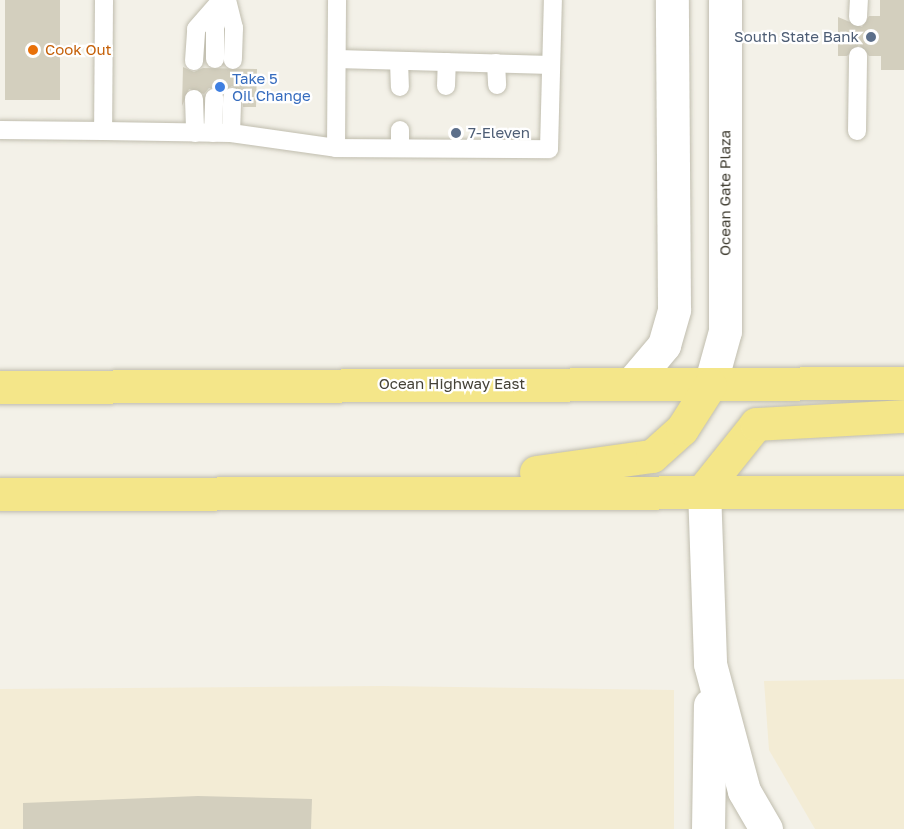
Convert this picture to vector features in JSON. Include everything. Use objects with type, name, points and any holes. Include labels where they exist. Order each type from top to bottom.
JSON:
[{"type":"highway","name":"Ocean Highway East","points":[[0,387],[904,383]]},
{"type":"highway","points":[[379,492],[652,456],[682,429],[710,385]]},
{"type":"highway","points":[[704,489],[756,424],[904,416]]},
{"type":"highway","points":[[0,494],[704,489],[904,492]]},
{"type":"street","points":[[632,383],[664,345],[674,309],[672,0]]},
{"type":"street","name":"Ocean Gate Plaza","points":[[710,385],[725,331],[725,0]]},
{"type":"street","points":[[704,489],[710,664],[708,829]]},
{"type":"street","points":[[710,664],[744,791],[766,829]]},
{"type":"lane","points":[[103,131],[104,0]]},
{"type":"lane","points":[[224,0],[215,27],[224,59]]},
{"type":"lane","points":[[194,61],[196,29],[224,0]]},
{"type":"lane","points":[[336,148],[337,0]]},
{"type":"lane","points":[[0,130],[222,133],[336,148],[400,148],[444,140],[499,141],[549,149],[553,0]]},
{"type":"lane","points":[[857,131],[858,56]]},
{"type":"lane","points":[[337,59],[551,65]]},
{"type":"lane","points":[[399,61],[400,87]]},
{"type":"lane","points":[[446,86],[447,62]]},
{"type":"lane","points":[[496,63],[497,85]]},
{"type":"lane","points":[[222,133],[223,98]]},
{"type":"lane","points":[[194,99],[195,133]]},
{"type":"lane","points":[[400,130],[400,148]]},
{"type":"shaded area","points":[[904,679],[904,829],[815,829],[769,750],[764,681]]},
{"type":"shaded area","points":[[382,686],[674,690],[674,829],[0,829],[0,689]]},
{"type":"building","name":"Cook Out","points":[[5,0],[60,0],[60,100],[5,100]]},
{"type":"building","name":"South State Bank","points":[[880,0],[904,0],[904,70],[881,70],[881,56],[869,56],[859,45],[847,56],[838,56],[838,17],[862,27],[869,16],[880,16]]},
{"type":"building","name":"Take 5 Oil Change","points":[[183,67],[194,72],[203,68],[257,69],[256,107],[243,107],[242,92],[232,86],[223,91],[209,88],[204,94],[189,89],[182,106]]},
{"type":"building","points":[[198,796],[312,799],[311,829],[23,829],[23,803]]},
{"type":"place","name":"South State Bank","points":[[871,37]]},
{"type":"place","name":"Cook Out","points":[[33,50]]},
{"type":"place","name":"Take 5 Oil Change","points":[[220,87]]},
{"type":"place","name":"7-Eleven","points":[[456,133]]}]
